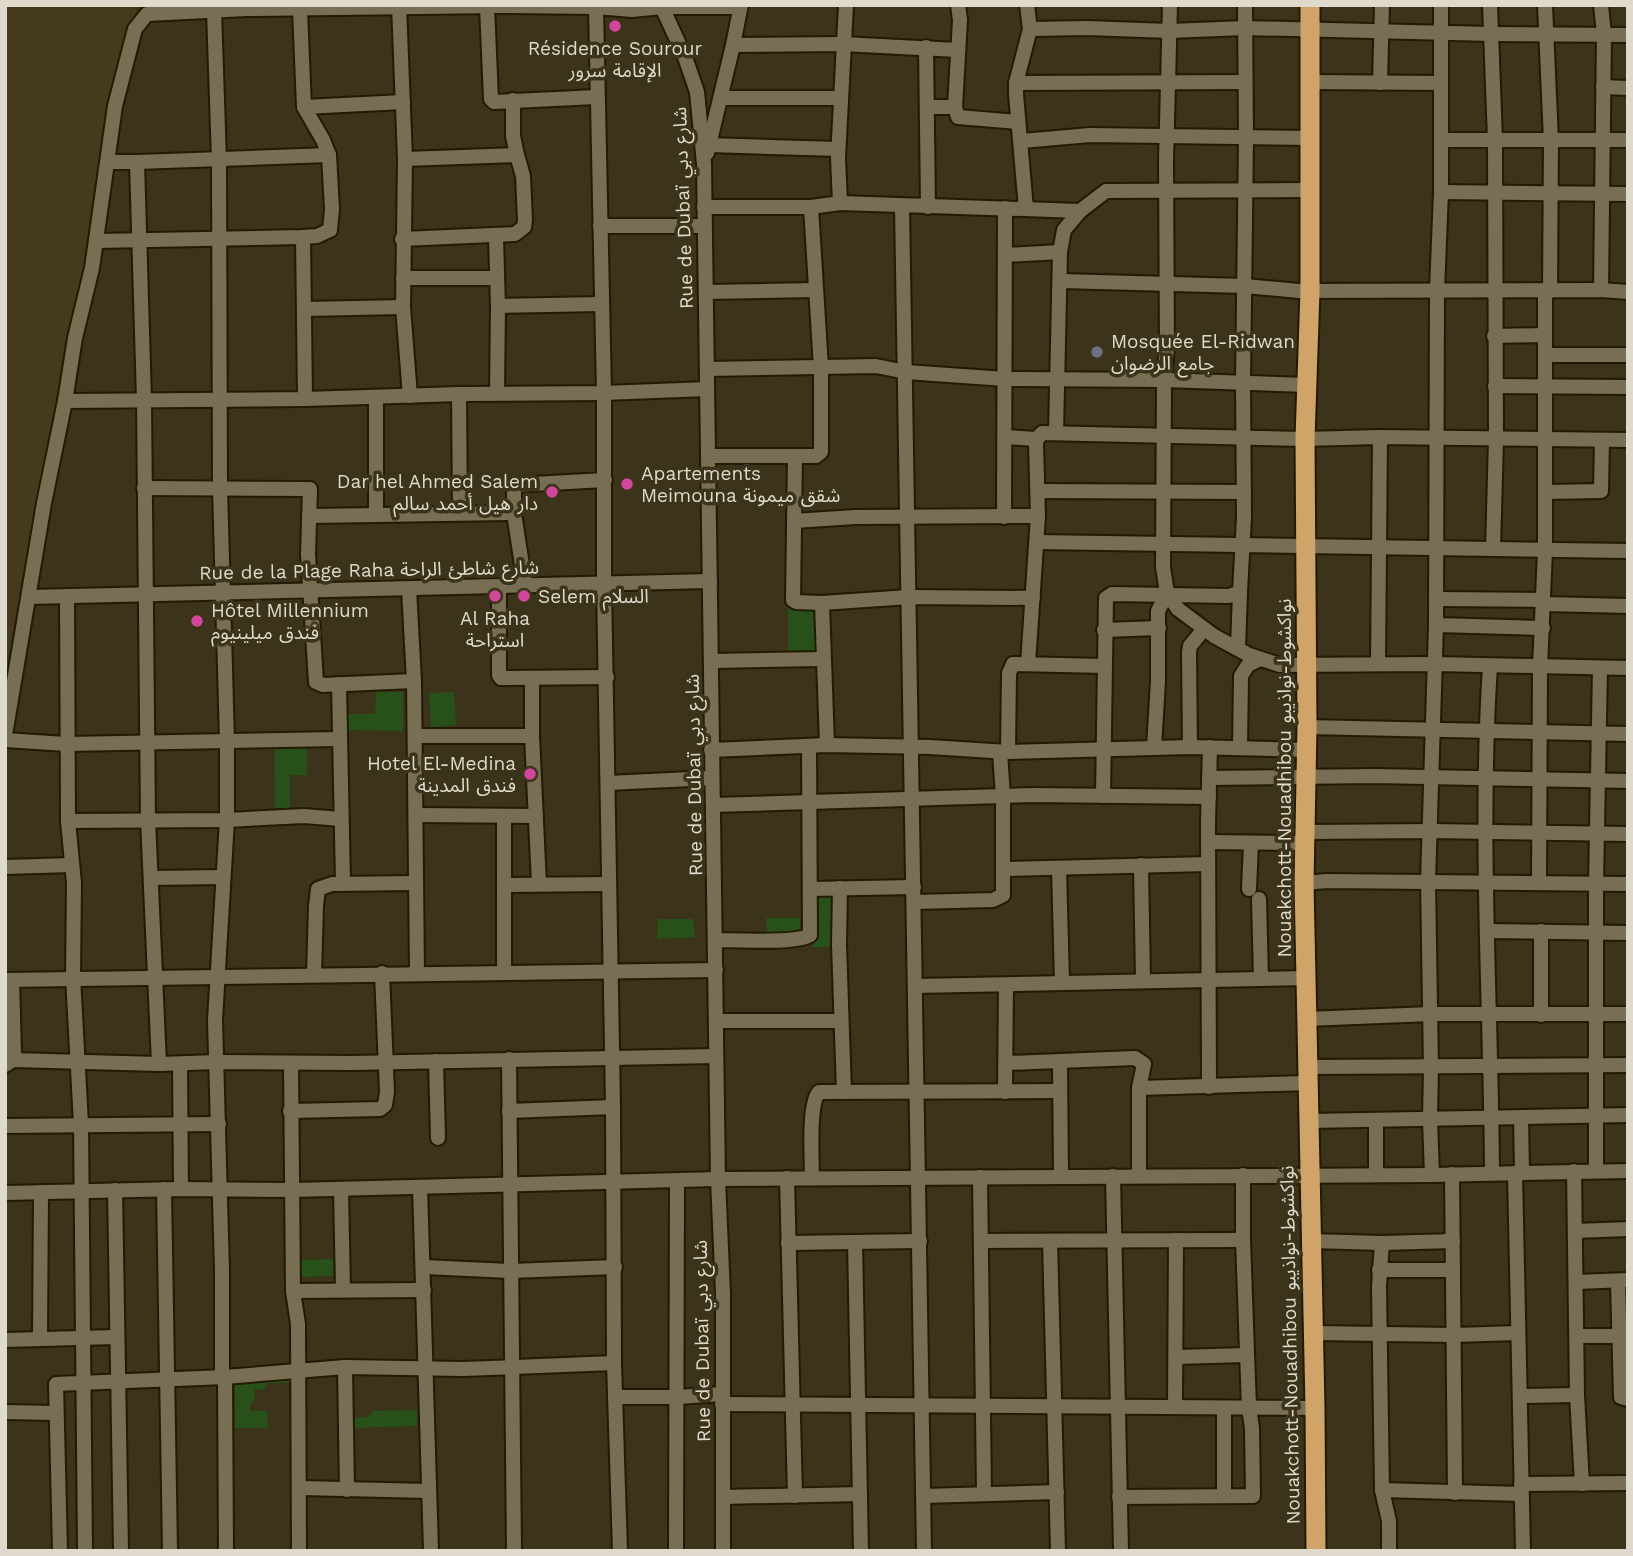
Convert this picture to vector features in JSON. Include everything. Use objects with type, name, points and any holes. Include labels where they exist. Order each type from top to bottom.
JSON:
[{"type":"highway","name":"Nouakchott-Nouadhibou نواكشوط-نواذيبو","points":[[1310,5],[1304,883],[1316,1551]]},
{"type":"street","points":[[840,203],[838,149],[846,5]]},
{"type":"street","points":[[958,5],[960,20],[955,107],[958,117],[1018,122]]},
{"type":"street","points":[[1026,209],[1016,83],[1030,29],[1027,5]]},
{"type":"street","points":[[1170,5],[1166,190],[1167,347],[1162,490],[1164,583],[1178,609],[1238,648],[1280,665],[1435,664],[1628,668]]},
{"type":"street","points":[[1238,648],[1244,492],[1245,5]]},
{"type":"street","points":[[1380,83],[1382,5]]},
{"type":"street","points":[[1432,1175],[1428,881],[1436,625],[1441,5]]},
{"type":"street","points":[[1490,5],[1495,140],[1496,439],[1493,549]]},
{"type":"street","points":[[1539,883],[1540,667],[1545,550],[1545,335],[1551,193],[1545,5]]},
{"type":"street","points":[[1601,5],[1604,34],[1601,290]]},
{"type":"street","points":[[497,6],[491,99],[494,102],[597,97]]},
{"type":"street","points":[[339,739],[66,744],[5,737],[44,503],[96,241],[115,106],[135,29],[147,14],[198,8],[300,10],[329,7],[572,6],[632,10],[662,6],[740,6],[704,164]]},
{"type":"street","name":"Rue de Dubaï شارع دبي","points":[[662,6],[697,92],[704,164],[718,1179],[723,1294],[723,1551]]},
{"type":"street","points":[[399,7],[405,159],[403,307],[410,396]]},
{"type":"street","points":[[596,7],[604,393],[614,1363],[620,1551]]},
{"type":"street","points":[[214,10],[221,240],[220,488],[227,741],[227,820],[215,1020],[222,1375],[225,1377],[226,1551]]},
{"type":"street","points":[[96,241],[303,237],[317,236],[330,230],[332,209],[329,155],[304,107],[300,10]]},
{"type":"street","points":[[1030,29],[1169,31],[1245,28],[1442,34],[1628,35]]},
{"type":"street","points":[[733,45],[843,44],[957,50]]},
{"type":"street","points":[[926,47],[928,207]]},
{"type":"street","points":[[1016,83],[1245,82]]},
{"type":"street","points":[[1310,82],[1441,83]]},
{"type":"street","points":[[1603,87],[1628,88]]},
{"type":"street","points":[[721,98],[840,98]]},
{"type":"street","points":[[402,239],[496,237],[515,234],[524,227],[523,176],[513,136],[513,100]]},
{"type":"street","points":[[304,107],[403,102]]},
{"type":"street","points":[[927,107],[955,107]]},
{"type":"street","points":[[1021,141],[1090,135],[1310,138]]},
{"type":"street","points":[[1441,140],[1628,140]]},
{"type":"street","points":[[709,145],[838,149]]},
{"type":"street","points":[[108,162],[329,155]]},
{"type":"street","points":[[405,159],[517,155]]},
{"type":"street","points":[[137,162],[144,400],[148,820],[153,979],[159,1064]]},
{"type":"street","points":[[1056,433],[1060,252],[1064,230],[1080,211],[1106,191],[1310,190]]},
{"type":"street","points":[[1441,192],[1628,194]]},
{"type":"street","points":[[704,207],[811,206],[840,203],[1080,211]]},
{"type":"street","points":[[708,456],[817,456],[821,450],[821,368],[811,206]]},
{"type":"street","points":[[902,206],[924,1551]]},
{"type":"street","points":[[1004,517],[1005,208]]},
{"type":"street","points":[[600,226],[704,226]]},
{"type":"street","points":[[303,237],[305,399]]},
{"type":"street","points":[[496,237],[497,393]]},
{"type":"street","points":[[1006,255],[1060,252]]},
{"type":"street","points":[[403,278],[496,278]]},
{"type":"street","points":[[1061,281],[1245,286],[1310,291],[1628,292]]},
{"type":"street","points":[[706,292],[817,290]]},
{"type":"street","points":[[498,306],[602,304]]},
{"type":"street","points":[[304,310],[403,307]]},
{"type":"street","points":[[1494,336],[1545,335]]},
{"type":"street","points":[[1545,355],[1628,355]]},
{"type":"street","points":[[707,369],[876,366],[906,372],[1005,379],[1164,380],[1308,385]]},
{"type":"street","points":[[1495,386],[1628,387]]},
{"type":"street","points":[[65,401],[305,399],[707,389]]},
{"type":"street","points":[[459,394],[460,513]]},
{"type":"street","points":[[376,397],[376,514]]},
{"type":"street","points":[[1028,663],[1037,542],[1037,439],[1042,433],[1305,439],[1380,437],[1628,440]]},
{"type":"street","points":[[1005,437],[1037,439]]},
{"type":"street","points":[[1378,664],[1380,437]]},
{"type":"street","points":[[1545,492],[1601,491],[1602,440]]},
{"type":"street","points":[[795,456],[793,600],[798,603],[909,597],[1033,598]]},
{"type":"street","points":[[525,585],[513,488],[517,483],[605,480]]},
{"type":"street","points":[[144,488],[310,489],[308,554],[316,682],[323,685],[414,681]]},
{"type":"street","points":[[1038,491],[1244,492]]},
{"type":"street","points":[[309,516],[514,513]]},
{"type":"street","points":[[794,521],[1038,516]]},
{"type":"street","points":[[1037,542],[1628,551]]},
{"type":"street","name":"Rue de la Plage Raha شارع شاطئ الراحة","points":[[29,597],[710,581]]},
{"type":"street","points":[[499,587],[499,674],[506,679],[607,677]]},
{"type":"street","points":[[409,589],[414,681],[417,973]]},
{"type":"street","points":[[1103,796],[1106,598],[1112,593],[1229,596],[1240,592]]},
{"type":"street","points":[[1154,748],[1158,606],[1167,593]]},
{"type":"street","points":[[66,596],[68,821],[74,883],[73,977],[81,1124],[85,1551]]},
{"type":"street","points":[[1436,599],[1628,606]]},
{"type":"street","points":[[822,603],[827,745]]},
{"type":"street","points":[[1436,625],[1543,628]]},
{"type":"street","points":[[1104,630],[1158,628]]},
{"type":"street","points":[[1190,747],[1188,652],[1205,629]]},
{"type":"street","points":[[711,661],[823,659]]},
{"type":"street","points":[[1240,748],[1241,676],[1248,665],[1260,659]]},
{"type":"street","points":[[914,902],[993,900],[1003,895],[1004,752],[1009,673],[1013,664],[1105,666]]},
{"type":"street","points":[[1490,666],[1486,732],[1485,881],[1492,1173]]},
{"type":"street","points":[[1596,1171],[1595,883],[1600,668]]},
{"type":"street","points":[[532,678],[539,884]]},
{"type":"street","points":[[339,684],[343,884]]},
{"type":"street","points":[[1307,726],[1628,734]]},
{"type":"street","points":[[415,736],[532,736]]},
{"type":"street","points":[[712,750],[827,745],[1004,752],[1190,747],[1306,750]]},
{"type":"street","points":[[715,940],[805,939],[810,935],[809,746]]},
{"type":"street","points":[[1209,1087],[1210,747]]},
{"type":"street","points":[[608,783],[712,778]]},
{"type":"street","points":[[1209,778],[1628,781]]},
{"type":"street","points":[[713,805],[1003,797],[1209,797]]},
{"type":"street","points":[[416,815],[536,816]]},
{"type":"street","points":[[68,821],[227,820],[304,816],[341,818]]},
{"type":"street","points":[[504,816],[504,972]]},
{"type":"street","points":[[1208,842],[1251,843],[1431,831],[1628,834]]},
{"type":"street","points":[[1251,843],[1261,979]]},
{"type":"street","points":[[1004,869],[1208,864]]},
{"type":"street","points":[[5,867],[72,865]]},
{"type":"street","points":[[1141,866],[1143,981]]},
{"type":"street","points":[[1059,868],[1062,982]]},
{"type":"street","points":[[151,878],[223,877]]},
{"type":"street","points":[[1304,883],[1485,881],[1628,884]]},
{"type":"street","points":[[314,974],[318,890],[327,884],[415,883]]},
{"type":"street","points":[[505,885],[609,884]]},
{"type":"street","points":[[810,889],[914,887]]},
{"type":"street","points":[[840,888],[844,1092]]},
{"type":"street","points":[[1487,930],[1628,933]]},
{"type":"street","points":[[1541,931],[1541,1015]]},
{"type":"street","points":[[716,970],[9,980],[9,1063],[290,1063],[716,1056]]},
{"type":"street","points":[[290,1111],[380,1109],[387,1100],[382,973]]},
{"type":"street","points":[[915,986],[1306,978]]},
{"type":"street","points":[[1006,985],[1006,1092]]},
{"type":"street","points":[[1306,1019],[1431,1014],[1628,1014]]},
{"type":"street","points":[[716,1021],[841,1021]]},
{"type":"street","points":[[1007,1063],[1135,1058],[1144,1064],[1139,1088],[1139,1176]]},
{"type":"street","points":[[509,1059],[514,1551]]},
{"type":"street","points":[[436,1061],[438,1138]]},
{"type":"street","points":[[1060,1062],[1061,1176]]},
{"type":"street","points":[[290,1063],[293,1291],[298,1324],[299,1551]]},
{"type":"street","points":[[180,1064],[181,1189]]},
{"type":"street","points":[[1139,1088],[1209,1087],[1308,1075],[1431,1067],[1628,1065]]},
{"type":"street","points":[[812,1178],[816,1093],[1060,1091]]},
{"type":"street","points":[[509,1111],[613,1107]]},
{"type":"street","points":[[1309,1121],[1628,1115]]},
{"type":"street","points":[[1521,1117],[1518,1172],[1518,1333],[1523,1551]]},
{"type":"street","points":[[1376,1120],[1376,1175]]},
{"type":"street","points":[[5,1126],[219,1124]]},
{"type":"street","points":[[1574,1171],[1577,1395],[1582,1484]]},
{"type":"street","points":[[5,1193],[164,1189],[293,1190],[787,1178],[1432,1175],[1628,1171]]},
{"type":"street","points":[[1452,1174],[1455,1493]]},
{"type":"street","points":[[1119,1497],[1251,1497],[1253,1494],[1242,1240],[1243,1175]]},
{"type":"street","points":[[1113,1176],[1121,1551]]},
{"type":"street","points":[[980,1177],[984,1493]]},
{"type":"street","points":[[787,1178],[795,1496]]},
{"type":"street","points":[[676,1551],[677,1182]]},
{"type":"street","points":[[420,1187],[431,1551]]},
{"type":"street","points":[[164,1189],[170,1551]]},
{"type":"street","points":[[341,1189],[343,1290]]},
{"type":"street","points":[[115,1190],[121,1551]]},
{"type":"street","points":[[40,1339],[41,1192]]},
{"type":"street","points":[[1575,1231],[1628,1229]]},
{"type":"street","points":[[1175,1407],[1176,1240]]},
{"type":"street","points":[[981,1241],[1242,1240]]},
{"type":"street","points":[[788,1244],[920,1241]]},
{"type":"street","points":[[1050,1241],[1058,1551]]},
{"type":"street","points":[[1311,1241],[1453,1241]]},
{"type":"street","points":[[855,1242],[861,1551]]},
{"type":"street","points":[[1382,1243],[1379,1270],[1382,1490],[1389,1521],[1389,1551]]},
{"type":"street","points":[[424,1267],[511,1270],[615,1266]]},
{"type":"street","points":[[1379,1270],[1453,1270]]},
{"type":"street","points":[[1576,1282],[1623,1280],[1619,1336],[1621,1397],[1628,1399]]},
{"type":"street","points":[[293,1291],[424,1290]]},
{"type":"street","points":[[1313,1333],[1518,1333]]},
{"type":"street","points":[[1577,1336],[1619,1336]]},
{"type":"street","points":[[5,1340],[117,1337]]},
{"type":"street","points":[[1177,1357],[1246,1355]]},
{"type":"street","points":[[60,1551],[56,1384],[225,1377],[345,1367],[424,1368],[614,1363]]},
{"type":"street","points":[[345,1367],[347,1490]]},
{"type":"street","points":[[1520,1396],[1577,1395]]},
{"type":"street","points":[[615,1397],[678,1397],[793,1405],[1315,1408]]},
{"type":"street","points":[[1224,1408],[1224,1496]]},
{"type":"street","points":[[5,1412],[56,1413]]},
{"type":"street","points":[[1382,1490],[1455,1493],[1628,1483]]},
{"type":"street","points":[[300,1488],[429,1491]]},
{"type":"street","points":[[923,1496],[1057,1492]]},
{"type":"street","points":[[723,1497],[860,1494]]},
{"type":"shaded area","points":[[5,5],[138,5],[126,45],[5,697]]},
{"type":"green space","points":[[820,603],[823,656],[788,659],[788,604]]},
{"type":"green space","points":[[376,692],[403,692],[403,731],[345,730],[345,714],[375,714]]},
{"type":"green space","points":[[454,692],[456,725],[431,727],[429,693]]},
{"type":"green space","points":[[274,743],[307,743],[307,775],[290,775],[290,808],[275,808]]},
{"type":"green space","points":[[836,890],[834,947],[812,947],[813,891]]},
{"type":"green space","points":[[766,918],[800,918],[800,936],[767,937]]},
{"type":"green space","points":[[658,919],[693,919],[695,937],[657,939]]},
{"type":"green space","points":[[333,1259],[333,1276],[300,1277],[299,1260]]},
{"type":"green space","points":[[235,1376],[293,1376],[293,1383],[267,1383],[264,1390],[255,1389],[250,1411],[267,1411],[268,1428],[235,1428]]},
{"type":"green space","points":[[417,1410],[417,1426],[352,1428],[352,1418],[368,1417],[373,1411]]},
{"type":"place","name":"Résidence Sourour الإقامة سرور","points":[[615,26]]},
{"type":"place","name":"Mosquée El-Ridwan جامع الرضوان","points":[[1097,352]]},
{"type":"place","name":"Apartements Meimouna شقق ميمونة","points":[[627,484]]},
{"type":"place","name":"Dar hel Ahmed Salem دار هيل أحمد سالم","points":[[552,492]]},
{"type":"place","name":"Al Raha استراحة","points":[[495,596]]},
{"type":"place","name":"Selem السلام","points":[[524,596]]},
{"type":"place","name":"Hôtel Millennium فندق ميلينيوم","points":[[197,621]]},
{"type":"place","name":"Hotel El-Medina فندق المدينة","points":[[530,774]]}]
